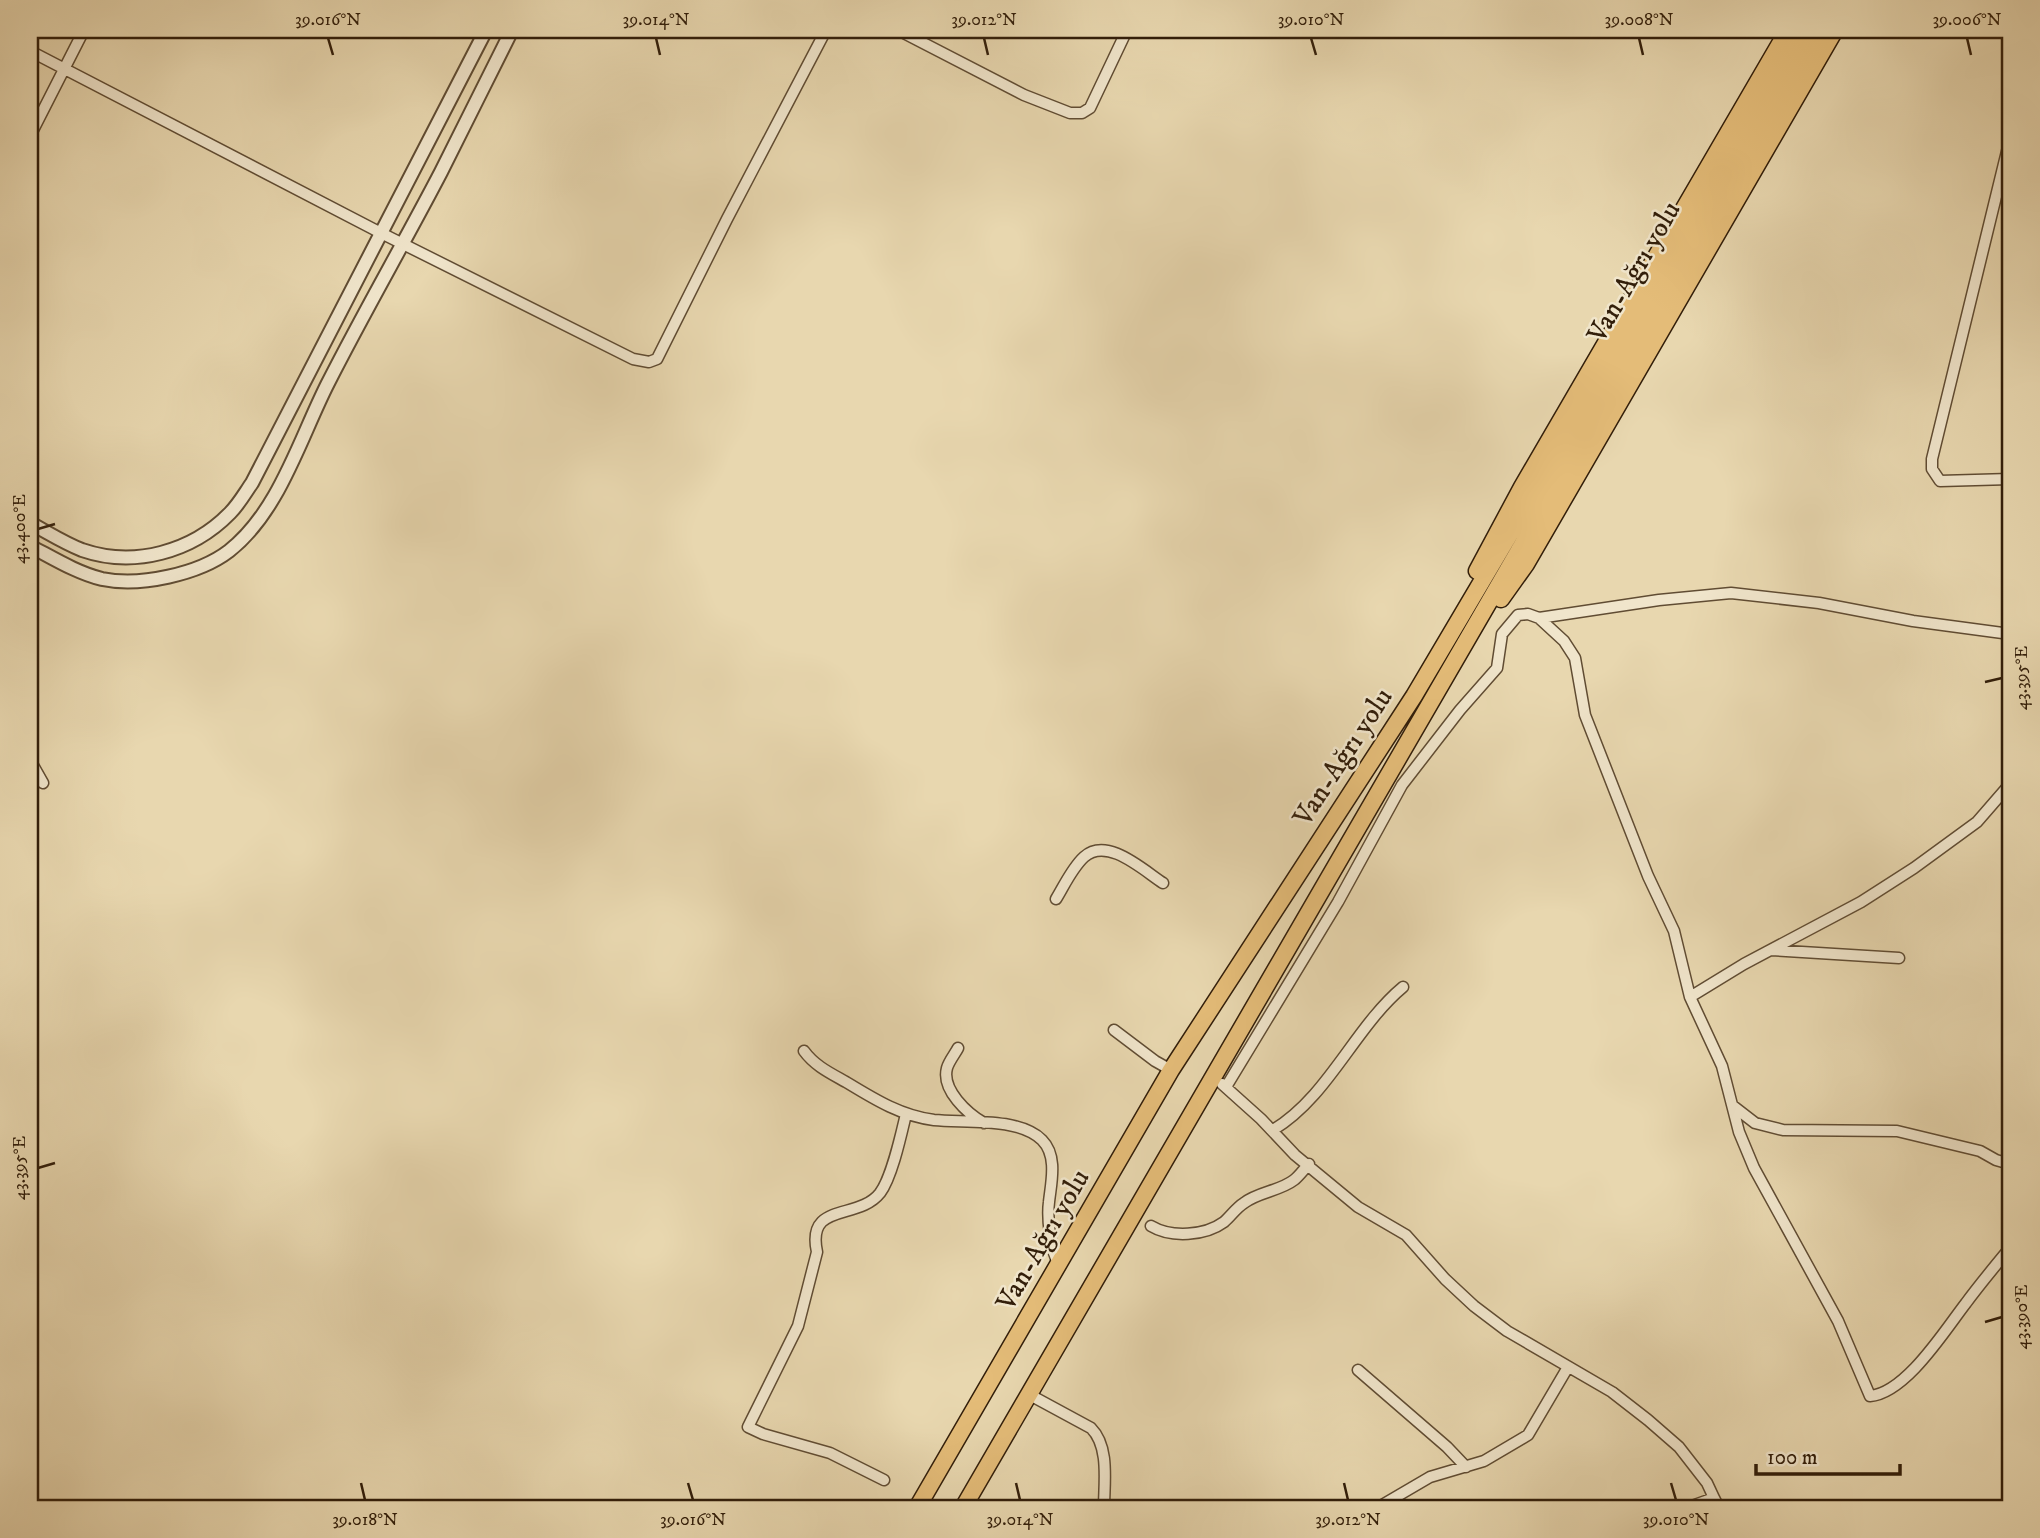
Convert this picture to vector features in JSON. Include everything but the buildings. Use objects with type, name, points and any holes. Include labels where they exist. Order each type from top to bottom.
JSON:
[{"type":"highway","points":[[1448,635],[1484,554],[1788,30]]},
{"type":"highway","name":"Van-Ağrı yolu","points":[[917,1508],[1171,1070],[1414,696],[1666,270],[1804,30]]},
{"type":"highway","points":[[963,1508],[1219,1084],[1464,644],[1821,30]]},
{"type":"highway","points":[[1464,644],[1490,615],[1526,564],[1835,30]]},
{"type":"street","points":[[30,136],[84,30]]},
{"type":"street","points":[[30,523],[82,550],[113,556],[142,557],[173,551],[205,535],[231,512],[252,483],[486,30]]},
{"type":"street","points":[[30,547],[103,579],[138,581],[168,578],[228,552],[256,524],[272,500],[327,384],[512,30]]},
{"type":"street","points":[[30,51],[402,244],[634,359],[649,362],[657,359],[826,30]]},
{"type":"street","points":[[898,30],[1024,95],[1070,113],[1082,113],[1090,108],[1127,30]]},
{"type":"street","points":[[2010,139],[1932,459],[1932,469],[1940,481],[2010,479]]},
{"type":"street","points":[[1539,618],[1659,600],[1731,593],[1819,603],[1913,621],[2010,634]]},
{"type":"street","points":[[1686,1508],[1717,1503],[1707,1483],[1679,1447],[1612,1392],[1507,1331],[1474,1306],[1445,1279],[1406,1235],[1357,1207],[1309,1164],[1295,1155],[1273,1130],[1219,1084],[1338,902],[1402,785],[1497,667],[1502,634],[1518,615],[1528,614],[1539,618],[1564,641],[1575,658],[1586,715],[1648,876],[1674,931],[1690,997],[1722,1066],[1739,1132],[1754,1168],[1838,1321],[1870,1396],[1886,1392],[1896,1385],[1925,1356],[2010,1248]]},
{"type":"street","points":[[30,760],[43,783]]},
{"type":"street","points":[[1690,997],[1770,950],[1861,902],[1913,868],[1977,822],[2010,785]]},
{"type":"street","points":[[1056,899],[1081,860],[1096,851],[1105,850],[1132,860],[1163,883]]},
{"type":"street","points":[[1770,950],[1899,958]]},
{"type":"street","points":[[1273,1130],[1315,1094],[1365,1026],[1387,1000],[1403,987]]},
{"type":"street","points":[[1114,1030],[1171,1070]]},
{"type":"street","points":[[958,1048],[946,1070],[947,1081],[965,1109],[985,1124]]},
{"type":"street","points":[[804,1051],[819,1067],[863,1094],[906,1114],[932,1120],[1011,1126],[1028,1131],[1040,1139],[1046,1146],[1053,1181],[1049,1205],[1051,1245],[1059,1264]]},
{"type":"street","points":[[1732,1105],[1755,1123],[1783,1130],[1898,1131],[1980,1151],[2010,1164]]},
{"type":"street","points":[[884,1480],[830,1453],[763,1434],[748,1427],[798,1326],[817,1252],[814,1240],[817,1228],[823,1219],[873,1201],[882,1190],[906,1114]]},
{"type":"street","points":[[1151,1226],[1170,1233],[1210,1230],[1244,1203],[1293,1181],[1309,1164]]},
{"type":"street","points":[[1377,1508],[1430,1477],[1484,1461],[1528,1435],[1568,1367]]},
{"type":"street","points":[[1358,1370],[1447,1447],[1466,1467]]},
{"type":"street","points":[[1030,1395],[1099,1435],[1105,1471],[1104,1508]]}]
